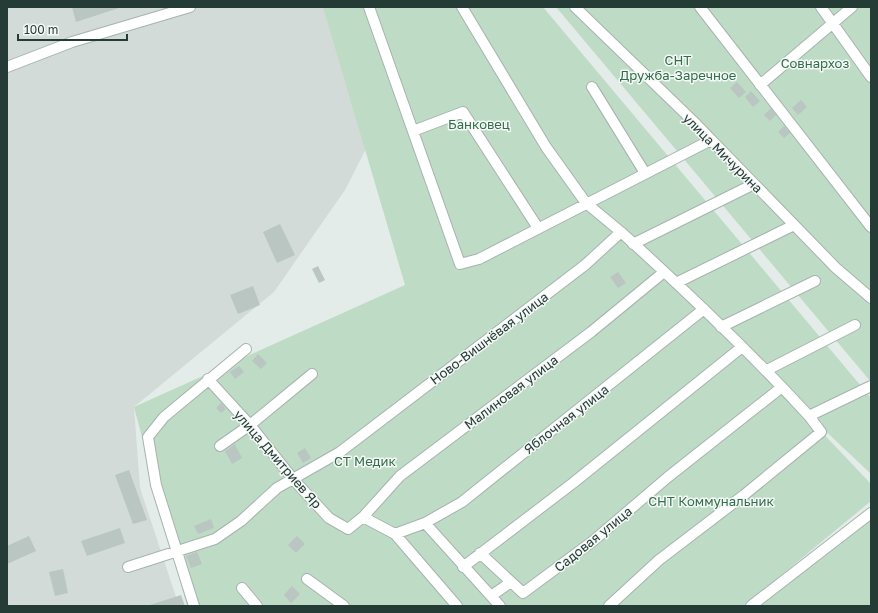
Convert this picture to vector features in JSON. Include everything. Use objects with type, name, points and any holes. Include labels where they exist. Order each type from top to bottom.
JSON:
[{"type":"street","points":[[7,67],[72,42],[190,7]]},
{"type":"street","points":[[369,7],[460,264],[479,259],[711,140]]},
{"type":"street","points":[[462,7],[546,147],[586,203],[621,232],[767,370],[809,416],[821,432],[744,495],[659,560],[609,606]]},
{"type":"street","name":"улица Мичурина","points":[[575,7],[711,140],[836,268],[871,298]]},
{"type":"street","points":[[700,7],[871,227]]},
{"type":"street","points":[[821,7],[871,77]]},
{"type":"street","points":[[760,85],[852,7]]},
{"type":"street","points":[[592,87],[645,173]]},
{"type":"street","points":[[413,131],[463,112],[538,228]]},
{"type":"street","points":[[633,244],[754,184]]},
{"type":"street","points":[[676,283],[794,224]]},
{"type":"street","name":"Ново-Вишнёвая улица","points":[[128,567],[215,539],[241,522],[277,488],[294,480],[340,452],[585,265],[621,232]]},
{"type":"street","name":"Малиновая улица","points":[[363,517],[400,476],[585,337],[664,272]]},
{"type":"street","points":[[721,327],[815,281]]},
{"type":"street","name":"Яблочная улица","points":[[424,523],[462,502],[704,309]]},
{"type":"street","points":[[767,370],[855,325]]},
{"type":"street","points":[[462,567],[579,478],[742,348]]},
{"type":"street","points":[[194,606],[156,485],[148,437],[164,417],[208,379],[246,350]]},
{"type":"street","points":[[220,446],[250,425],[312,374]]},
{"type":"street","name":"улица Дмитриев Яр","points":[[208,379],[250,425],[294,480],[329,518],[348,529],[363,517]]},
{"type":"street","points":[[809,416],[871,386]]},
{"type":"street","name":"Садовая улица","points":[[480,553],[523,593],[593,541],[674,472],[782,387]]},
{"type":"street","points":[[751,606],[871,513]]},
{"type":"street","points":[[363,517],[395,534],[457,606]]},
{"type":"street","points":[[395,534],[424,523],[462,567],[500,606]]},
{"type":"street","points":[[307,579],[344,606]]},
{"type":"street","points":[[491,596],[511,582]]},
{"type":"street","points":[[242,588],[257,606]]},
{"type":"shaded area","points":[[7,7],[353,7],[391,100],[345,190],[274,292],[134,407],[140,488],[179,606],[7,606]]},
{"type":"green space","points":[[323,7],[543,7],[871,398],[871,474],[780,388],[871,484],[871,501],[744,606],[187,606],[134,407],[405,285]]},
{"type":"green space","name":"СНТ Дружба-Заречное","points":[[556,7],[871,7],[871,382]]},
{"type":"green space","points":[[871,511],[871,606],[751,606]]},
{"type":"building","points":[[72,7],[119,7],[119,8],[76,22]]},
{"type":"building","points":[[737,82],[746,92],[739,98],[730,88]]},
{"type":"building","points":[[751,91],[760,101],[753,107],[745,97]]},
{"type":"building","points":[[801,100],[807,107],[798,115],[792,108]]},
{"type":"building","points":[[771,108],[776,115],[770,121],[764,115]]},
{"type":"building","points":[[784,126],[790,133],[784,138],[778,132]]},
{"type":"building","points":[[280,224],[295,255],[277,263],[263,232]]},
{"type":"building","points":[[318,266],[325,280],[319,283],[312,269]]},
{"type":"building","points":[[618,272],[626,283],[618,288],[610,277]]},
{"type":"building","points":[[253,286],[260,305],[238,314],[230,295]]},
{"type":"building","points":[[258,354],[267,363],[261,369],[252,361]]},
{"type":"building","points":[[239,366],[244,372],[235,379],[230,372]]},
{"type":"building","points":[[221,403],[226,409],[221,413],[216,408]]},
{"type":"building","points":[[235,444],[242,458],[232,464],[225,451]]},
{"type":"building","points":[[305,448],[311,458],[303,463],[297,453]]},
{"type":"building","points":[[129,470],[147,520],[133,524],[115,475]]},
{"type":"building","points":[[211,519],[214,528],[198,534],[194,526]]},
{"type":"building","points":[[120,528],[125,543],[87,556],[81,541]]},
{"type":"building","points":[[29,536],[36,551],[7,564],[7,546]]},
{"type":"building","points":[[297,536],[305,544],[296,553],[288,545]]},
{"type":"building","points":[[197,552],[202,564],[191,568],[186,556]]},
{"type":"building","points":[[63,569],[68,593],[55,596],[49,572]]},
{"type":"building","points":[[292,586],[300,594],[291,603],[284,595]]},
{"type":"building","points":[[181,595],[185,606],[150,606],[150,605]]},
{"type":"park label","name":"Совнархоз","points":[[815,63]]},
{"type":"park label","name":"Банковец","points":[[479,124]]},
{"type":"park label","name":"СТ Медик","points":[[365,461]]},
{"type":"park label","name":"СНТ Коммунальник","points":[[711,501]]}]
